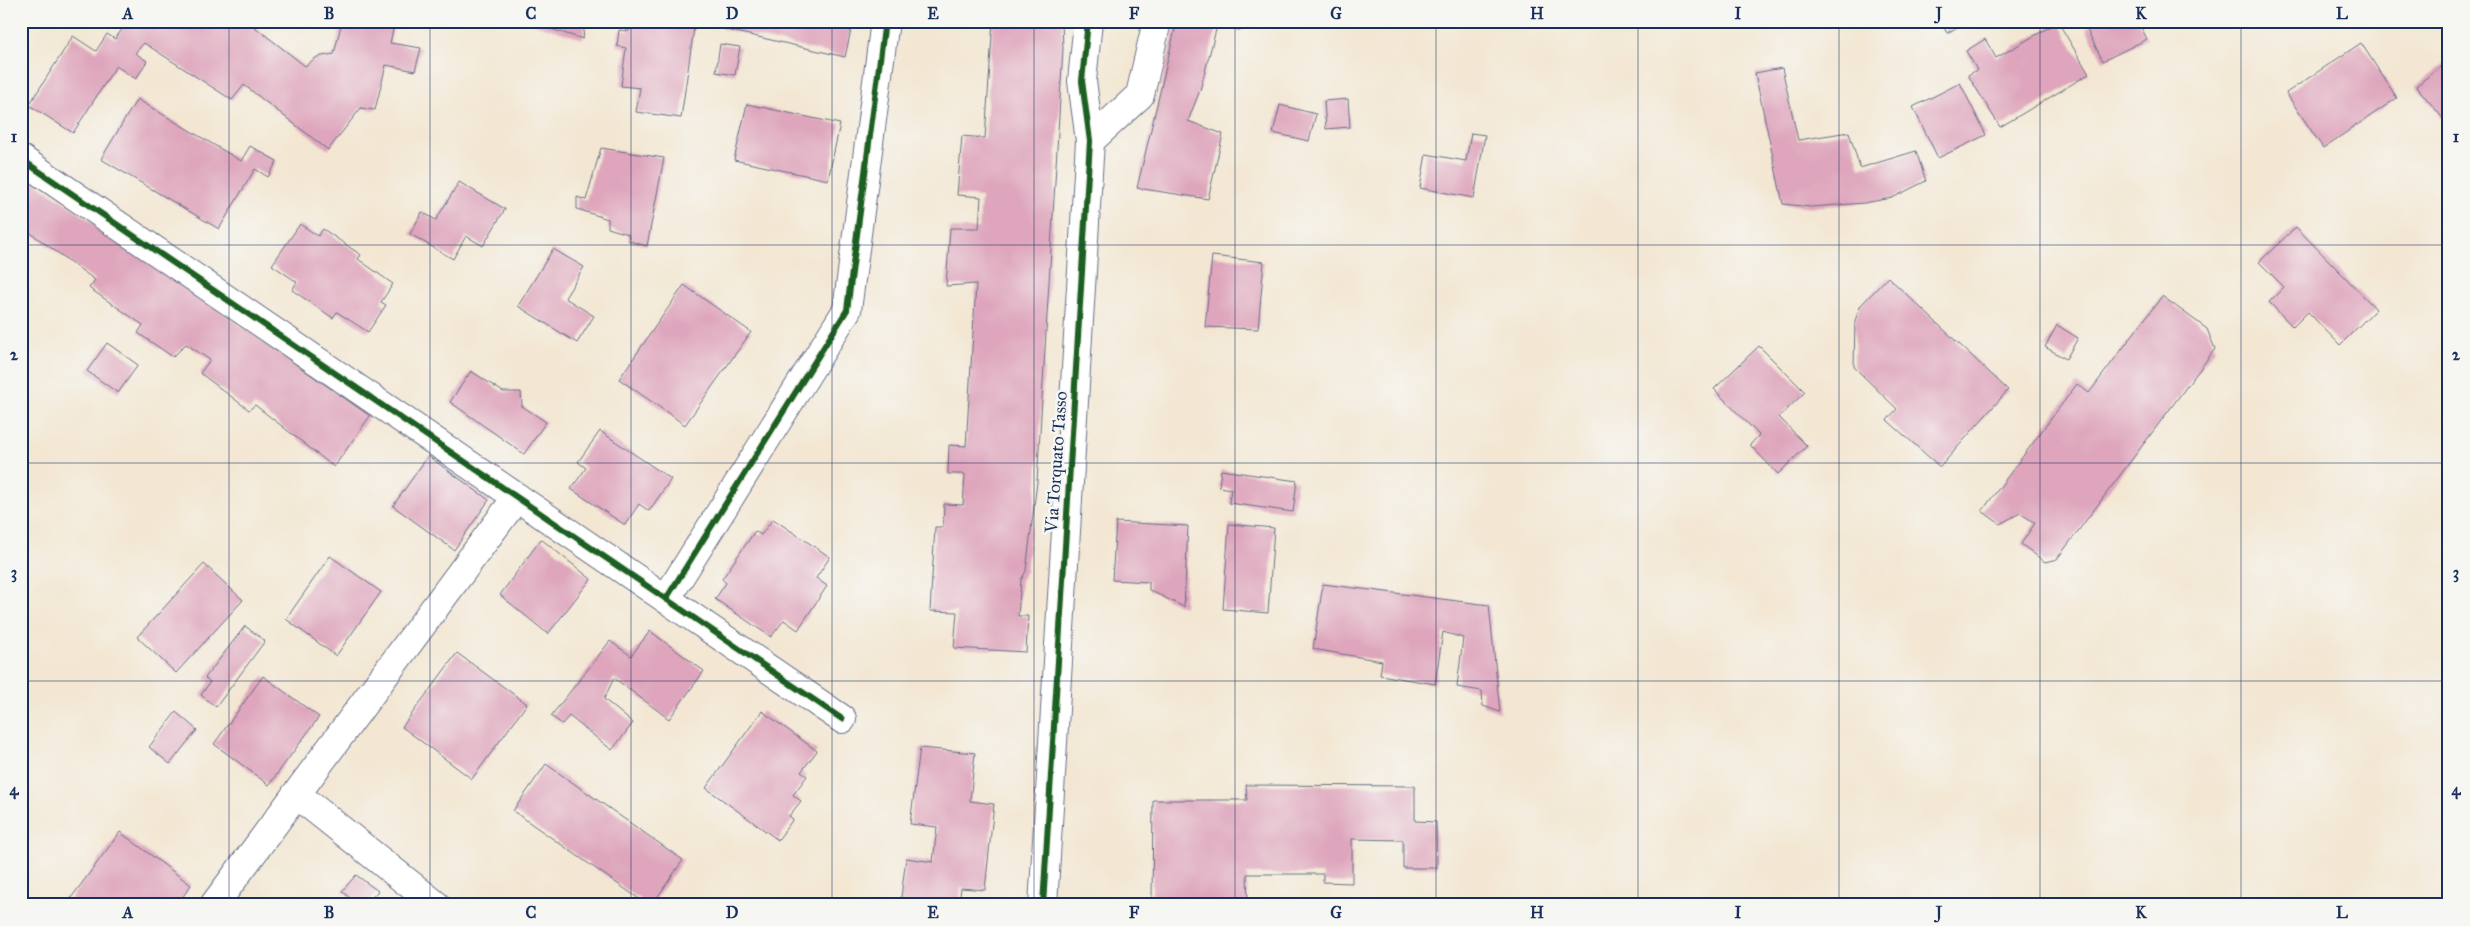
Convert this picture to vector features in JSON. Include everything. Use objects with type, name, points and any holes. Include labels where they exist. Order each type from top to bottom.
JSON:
[{"type":"street","points":[[666,599],[847,310],[885,21]]},
{"type":"street","name":"Via Torquato Tasso","points":[[1043,905],[1090,141],[1082,81],[1088,21]]},
{"type":"street","points":[[1090,141],[1140,95],[1157,21]]},
{"type":"street","points":[[21,159],[842,719]]},
{"type":"street","points":[[214,905],[516,497]]},
{"type":"street","points":[[296,794],[436,905]]},
{"type":"building","points":[[128,21],[247,21],[305,66],[317,57],[334,54],[342,21],[395,21],[390,43],[421,48],[415,71],[386,65],[375,110],[361,108],[328,150],[244,85],[232,100],[144,43],[135,53],[147,61],[136,79],[116,66],[73,133],[29,105],[73,36],[96,51],[107,34],[115,39]]},
{"type":"building","points":[[585,21],[583,39],[528,22]]},
{"type":"building","points":[[631,21],[695,21],[681,118],[636,112],[640,88],[621,86],[626,48],[617,46],[619,30],[629,31]]},
{"type":"building","points":[[724,21],[853,21],[845,57],[723,29]]},
{"type":"building","points":[[993,21],[1062,21],[1063,49],[1037,482],[1026,571],[1021,580],[1018,616],[1028,616],[1026,652],[954,648],[957,612],[930,611],[935,527],[943,527],[944,504],[963,505],[965,474],[948,474],[949,445],[966,446],[976,284],[946,286],[950,228],[979,228],[981,197],[957,195],[962,136],[985,138]]},
{"type":"building","points":[[1177,21],[1242,21],[1240,30],[1217,26],[1200,90],[1188,121],[1223,134],[1208,199],[1137,188]]},
{"type":"building","points":[[1940,21],[1969,21],[1947,33]]},
{"type":"building","points":[[2099,21],[2138,21],[2147,39],[2103,61],[2086,28]]},
{"type":"building","points":[[2446,21],[2449,21],[2449,53],[2446,52]]},
{"type":"building","points":[[2058,22],[2089,74],[2000,127],[1968,75],[1977,70],[1966,51],[1985,39],[1996,58]]},
{"type":"building","points":[[2361,43],[2397,98],[2323,148],[2286,93]]},
{"type":"building","points":[[720,44],[740,47],[735,75],[716,72]]},
{"type":"building","points":[[2449,60],[2449,120],[2446,122],[2416,86]]},
{"type":"building","points":[[1782,68],[1798,140],[1849,132],[1860,168],[1916,151],[1926,181],[1892,198],[1864,203],[1811,207],[1783,204],[1755,73]]},
{"type":"building","points":[[1960,83],[1986,135],[1938,158],[1913,107]]},
{"type":"building","points":[[137,99],[241,161],[250,146],[277,161],[268,177],[255,169],[219,229],[101,159]]},
{"type":"building","points":[[1348,99],[1350,127],[1326,129],[1324,101]]},
{"type":"building","points":[[747,104],[840,124],[828,180],[734,160]]},
{"type":"building","points":[[1280,105],[1316,114],[1309,141],[1273,133]]},
{"type":"building","points":[[1471,133],[1485,135],[1474,198],[1420,188],[1426,154],[1466,161]]},
{"type":"building","points":[[601,148],[664,158],[647,246],[629,241],[628,234],[608,228],[608,219],[577,209],[577,197],[586,200]]},
{"type":"building","points":[[21,172],[370,416],[334,467],[255,405],[249,410],[200,373],[210,360],[186,344],[173,357],[138,333],[143,325],[89,288],[95,280],[21,226]]},
{"type":"building","points":[[459,182],[505,209],[483,246],[466,236],[453,259],[410,234],[422,212],[436,220]]},
{"type":"building","points":[[300,224],[318,236],[323,229],[361,255],[358,259],[393,284],[381,302],[386,305],[368,332],[337,312],[333,318],[292,290],[297,282],[272,265]]},
{"type":"building","points":[[2296,227],[2376,309],[2340,345],[2308,312],[2293,327],[2269,302],[2284,287],[2259,262]]},
{"type":"building","points":[[553,249],[584,267],[565,298],[594,316],[577,343],[518,306]]},
{"type":"building","points":[[1212,256],[1264,262],[1258,329],[1205,327]]},
{"type":"building","points":[[1888,277],[2008,390],[1940,467],[1887,420],[1897,409],[1854,367],[1855,321],[1860,306]]},
{"type":"building","points":[[684,285],[751,332],[685,425],[619,379]]},
{"type":"building","points":[[2162,296],[2207,329],[2215,349],[2057,559],[2045,562],[2021,544],[2035,523],[2020,513],[2000,524],[1982,511],[2077,384],[2089,393]]},
{"type":"building","points":[[2057,325],[2078,338],[2066,359],[2045,347]]},
{"type":"building","points":[[107,343],[138,365],[118,393],[87,371]]},
{"type":"building","points":[[1759,346],[1805,392],[1779,417],[1807,446],[1778,474],[1750,445],[1759,435],[1714,389]]},
{"type":"building","points":[[471,371],[503,392],[521,392],[522,406],[546,422],[524,454],[450,402]]},
{"type":"building","points":[[600,431],[671,479],[649,511],[639,504],[625,525],[571,489],[586,468],[578,462]]},
{"type":"building","points":[[428,456],[489,500],[454,550],[393,506]]},
{"type":"building","points":[[1221,470],[1297,481],[1293,512],[1229,503],[1231,489],[1219,487]]},
{"type":"building","points":[[773,519],[830,557],[816,578],[827,586],[798,630],[784,620],[771,637],[715,599],[726,583],[722,579],[755,531],[761,535]]},
{"type":"building","points":[[1116,522],[1188,526],[1184,607],[1149,590],[1149,582],[1112,580]]},
{"type":"building","points":[[1229,524],[1274,528],[1268,613],[1223,609]]},
{"type":"building","points":[[541,539],[591,579],[548,634],[500,595]]},
{"type":"building","points":[[330,556],[381,592],[336,656],[286,619]]},
{"type":"building","points":[[204,564],[243,600],[176,673],[137,637]]},
{"type":"building","points":[[1323,584],[1489,605],[1500,712],[1483,706],[1482,691],[1457,687],[1463,638],[1443,632],[1435,684],[1380,675],[1382,661],[1313,649]]},
{"type":"building","points":[[245,626],[265,641],[216,707],[201,695],[210,682],[205,678]]},
{"type":"building","points":[[650,631],[704,671],[669,719],[614,678],[604,699],[633,723],[612,750],[569,716],[562,724],[551,716],[610,641],[631,656]]},
{"type":"building","points":[[457,653],[527,704],[472,779],[402,727]]},
{"type":"building","points":[[263,676],[319,717],[269,785],[214,744]]},
{"type":"building","points":[[762,711],[817,751],[801,772],[807,776],[793,795],[801,801],[789,816],[793,819],[778,840],[706,788]]},
{"type":"building","points":[[176,712],[197,730],[170,764],[149,747]]},
{"type":"building","points":[[920,748],[975,753],[970,801],[994,804],[985,890],[961,888],[959,905],[900,905],[906,858],[933,862],[937,827],[910,824]]},
{"type":"building","points":[[546,764],[683,860],[652,905],[648,905],[513,811]]},
{"type":"building","points":[[1246,785],[1415,786],[1415,821],[1436,822],[1437,868],[1403,868],[1403,840],[1352,839],[1352,883],[1323,882],[1323,874],[1247,874],[1248,905],[1181,905],[1181,901],[1152,901],[1153,800],[1247,800]]},
{"type":"building","points":[[120,832],[191,885],[177,905],[71,905],[68,902]]},
{"type":"building","points":[[356,875],[378,891],[365,905],[358,905],[342,891]]},
{"type":"cycle path","points":[[666,599],[847,310],[885,21]]},
{"type":"cycle path","points":[[1043,905],[1090,141],[1082,81],[1088,21]]},
{"type":"cycle path","points":[[21,159],[842,719]]}]
